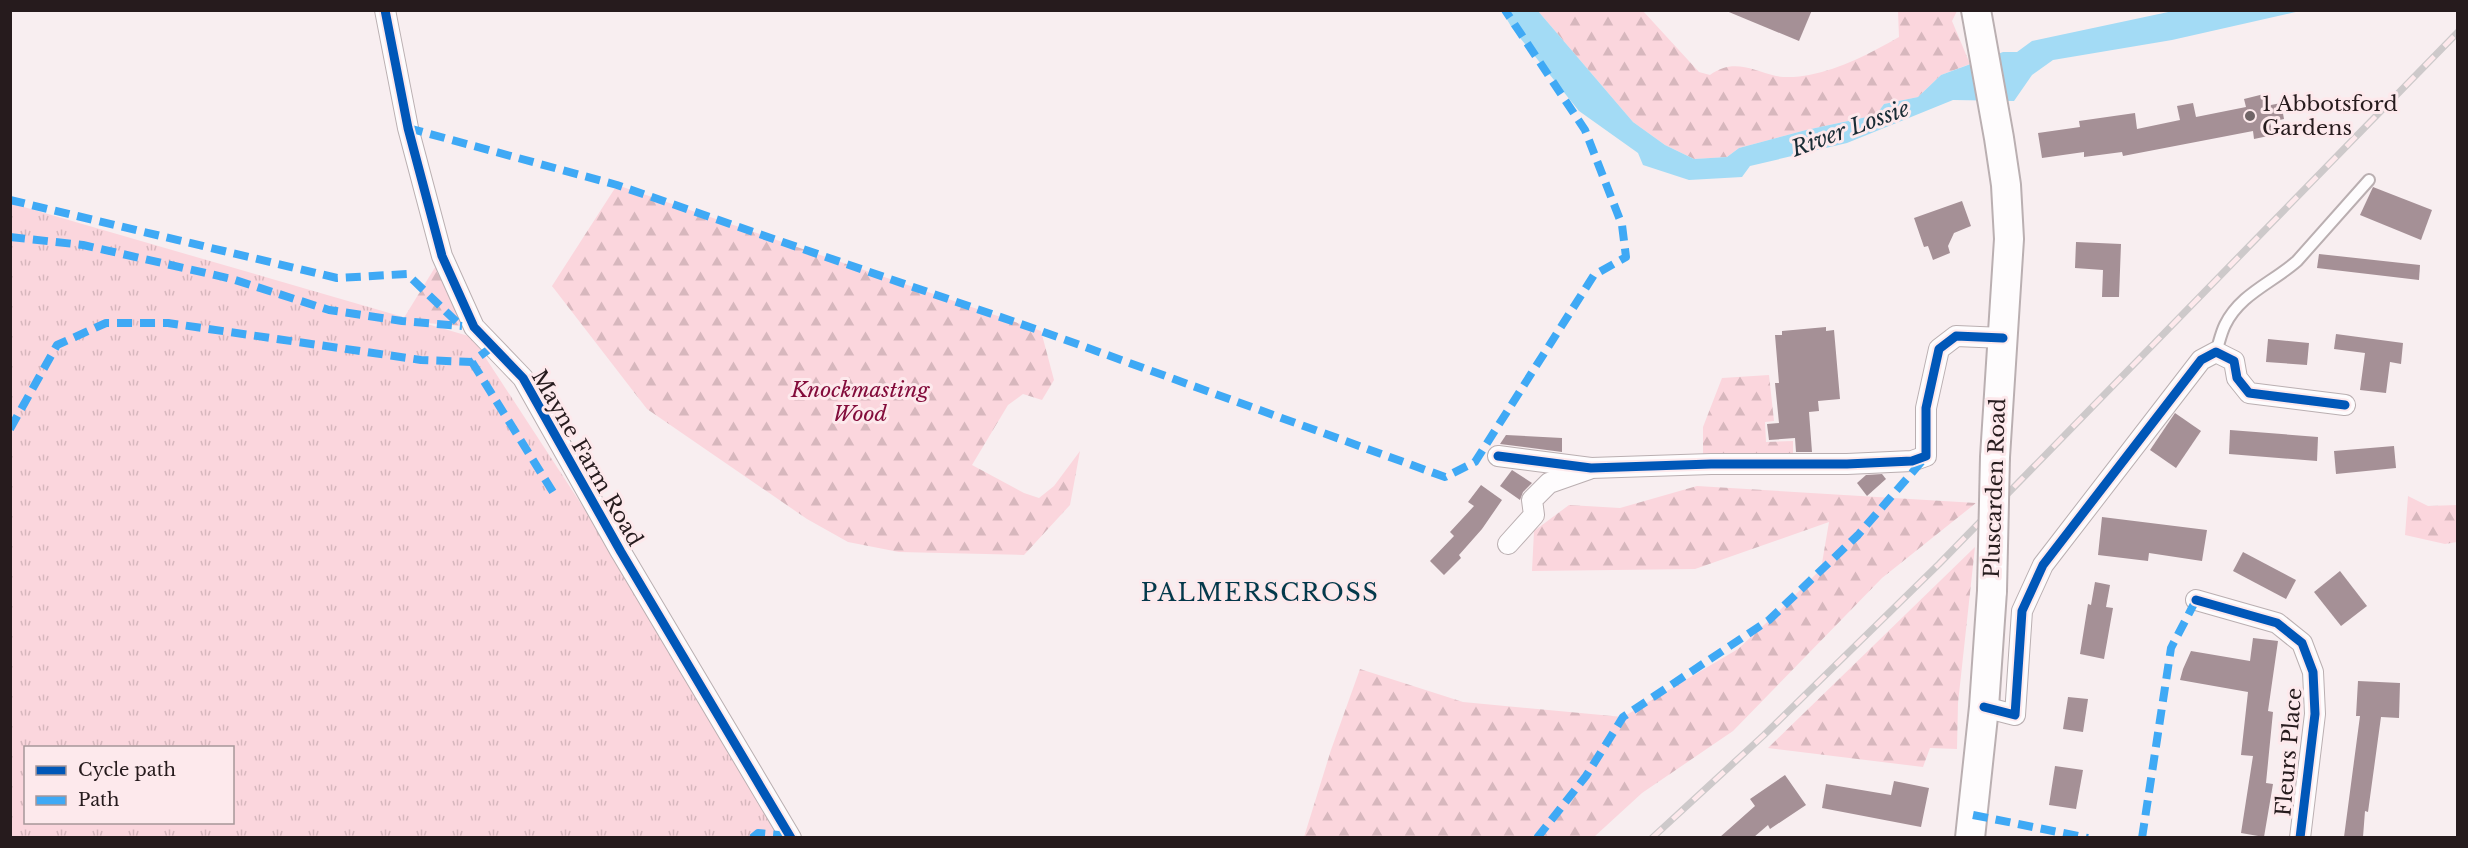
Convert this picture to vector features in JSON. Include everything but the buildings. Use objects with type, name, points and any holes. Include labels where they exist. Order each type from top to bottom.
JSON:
[{"type":"main road","name":"Pluscarden Road","points":[[1970,837],[1984,707],[1992,591],[1995,457],[2009,239],[2006,185],[1977,17]]},
{"type":"street","name":"Mayne Farm Road","points":[[384,10],[408,128],[442,256],[474,327],[523,378],[621,552],[791,837]]},
{"type":"street","points":[[1498,456],[1591,468],[1912,461],[1926,456],[1926,408],[1939,349],[1956,336],[2003,338]]},
{"type":"street","points":[[1984,707],[2015,715],[2022,612],[2043,565],[2201,360],[2216,352],[2234,361],[2237,378],[2249,393],[2345,405]]},
{"type":"street","points":[[1508,544],[1534,515],[1532,500],[1550,483],[1591,468]]},
{"type":"street","name":"Fleurs Place","points":[[2196,600],[2277,623],[2302,644],[2313,672],[2315,714],[2300,837]]},
{"type":"lane","points":[[2216,352],[2224,327],[2236,308],[2248,296],[2297,261],[2369,180]]},
{"type":"green space","points":[[1538,11],[1643,11],[1699,72],[1710,75],[1718,70],[1735,66],[1788,77],[1805,76],[1833,69],[1899,37],[1898,11],[1957,11],[1952,21],[1970,64],[1941,75],[1918,97],[1884,104],[1876,115],[1806,130],[1739,148],[1727,157],[1694,159],[1665,145],[1633,122]]},
{"type":"green space","name":"Knockmasting Wood","points":[[617,185],[1041,331],[1054,380],[1042,400],[1023,394],[1008,405],[972,465],[1024,493],[1039,498],[1054,486],[1080,451],[1070,505],[1024,555],[899,552],[848,542],[807,519],[647,409],[552,286]]},
{"type":"green space","points":[[10,203],[472,337],[702,689],[791,837],[11,837]]},
{"type":"green space","points":[[442,256],[474,327],[402,321]]},
{"type":"green space","points":[[1769,375],[1774,421],[1765,422],[1766,442],[1793,441],[1793,458],[1703,457],[1703,427],[1722,378]]},
{"type":"green space","points":[[1697,486],[1976,503],[1882,578],[1733,731],[1642,793],[1594,837],[1304,837],[1331,750],[1360,669],[1463,702],[1623,717],[1738,649],[1821,569],[1829,522],[1695,569],[1532,571],[1534,531],[1569,505],[1620,508]]},
{"type":"green space","points":[[2408,496],[2428,506],[2457,505],[2457,542],[2445,544],[2405,535]]},
{"type":"green space","points":[[1975,547],[1958,703],[1957,749],[1930,748],[1923,767],[1768,748]]},
{"type":"water","name":"River Lossie","points":[[1502,11],[1538,11],[1633,122],[1665,145],[1694,159],[1727,157],[1739,148],[1806,130],[1876,115],[1884,104],[1918,97],[1941,75],[2003,52],[2017,52],[2032,41],[2173,11],[2300,11],[2172,40],[2053,60],[2032,75],[2014,101],[1953,100],[1847,143],[1750,166],[1742,177],[1689,180],[1643,165],[1638,153],[1579,111],[1512,28]]},
{"type":"railway","points":[[1652,838],[1764,735],[1939,564],[2458,32]]},
{"type":"marked path","points":[[408,128],[617,185],[1041,331],[1445,477],[1475,462],[1594,275],[1626,257],[1622,225],[1585,130],[1505,10]]},
{"type":"marked path","points":[[10,200],[337,278],[407,274],[461,326]]},
{"type":"marked path","points":[[10,237],[83,245],[232,279],[329,310],[402,321],[462,326]]},
{"type":"marked path","points":[[10,429],[57,345],[106,323],[168,323],[421,360],[472,362],[492,347]]},
{"type":"marked path","points":[[472,362],[556,497]]},
{"type":"marked path","points":[[1537,838],[1586,776],[1623,717],[1769,620],[1858,535],[1923,460]]},
{"type":"marked path","points":[[2142,838],[2171,648],[2196,600]]},
{"type":"marked path","points":[[1973,815],[2088,838]]},
{"type":"marked path","points":[[752,838],[758,833],[790,836]]},
{"type":"cycle path","points":[[385,10],[408,128],[442,256],[474,327],[523,378],[621,552],[791,838]]},
{"type":"cycle path","points":[[1498,456],[1591,468],[1912,461],[1926,456],[1926,408],[1939,349],[1956,336],[2003,338]]},
{"type":"cycle path","points":[[1984,707],[2015,715],[2022,611],[2043,565],[2201,360],[2216,352],[2234,361],[2237,378],[2249,393],[2345,405]]},
{"type":"cycle path","points":[[2196,600],[2277,623],[2302,643],[2313,672],[2315,714],[2300,838]]},
{"type":"place","name":"1 Abbotsford Gardens","points":[[2250,116]]},
{"type":"district","name":"PALMERSCROSS","points":[[1260,593]]}]
